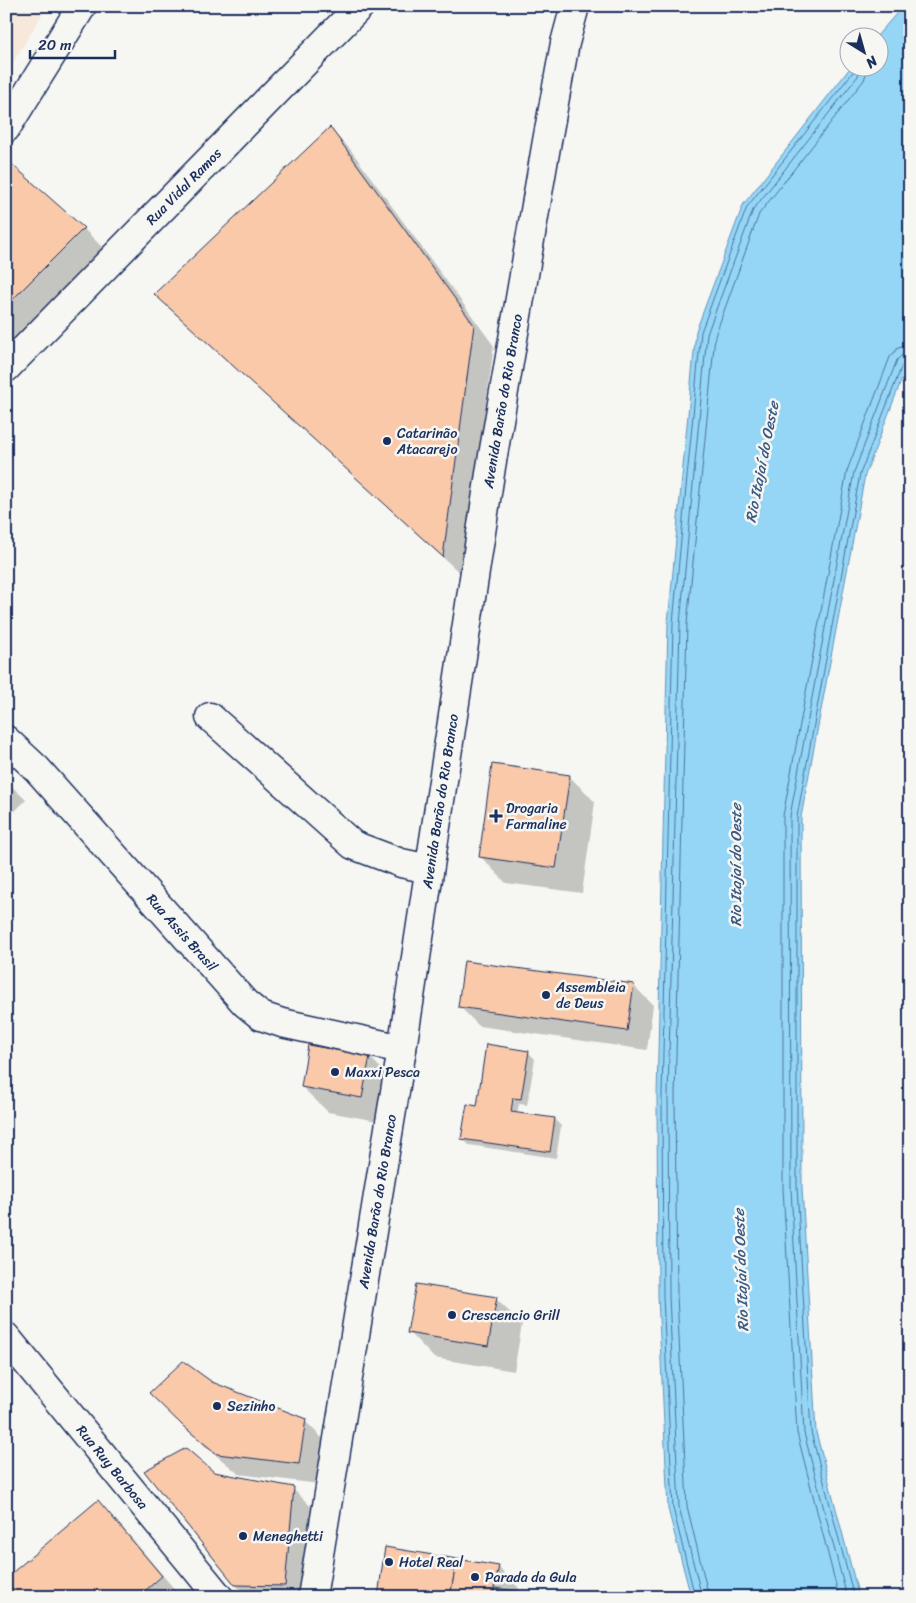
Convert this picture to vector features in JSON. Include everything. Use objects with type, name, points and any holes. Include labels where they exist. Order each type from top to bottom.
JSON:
[{"type":"main road","points":[[6,128],[82,6]]},
{"type":"main road","name":"Rua Vidal Ramos","points":[[6,368],[360,6]]},
{"type":"main road","name":"Avenida Barão do Rio Branco","points":[[311,1595],[402,1049],[499,419],[548,131],[565,43],[575,6]]},
{"type":"main road","points":[[210,717],[353,845],[401,863],[429,870]]},
{"type":"main road","name":"Rua Assis Brasil","points":[[6,740],[36,769],[203,958],[253,1010],[261,1016],[282,1023],[402,1049]]},
{"type":"main road","name":"Rua Ruy Barbosa","points":[[6,1337],[219,1597]]},
{"type":"shaded area","points":[[6,6],[47,6],[6,74]]},
{"type":"water","name":"Rio Itajaí do Oeste","points":[[903,6],[910,6],[910,358],[865,475],[801,817],[802,1187],[816,1432],[859,1597],[691,1597],[668,1509],[658,1296],[657,1096],[668,623],[696,331],[743,205],[842,78],[888,78],[888,28],[884,28]]},
{"type":"building","name":"Catarinão Atacarejo","points":[[330,127],[474,325],[443,557],[154,294]]},
{"type":"building","points":[[6,159],[84,228],[6,306]]},
{"type":"building","points":[[492,764],[570,775],[556,868],[479,857]]},
{"type":"building","name":"Assembleia de Deus","points":[[464,961],[634,984],[627,1031],[458,1007]]},
{"type":"building","points":[[486,1044],[529,1051],[521,1099],[513,1098],[511,1112],[555,1118],[550,1152],[461,1139],[467,1104],[477,1106]]},
{"type":"building","name":"Maxxi Pesca","points":[[308,1045],[370,1056],[362,1098],[301,1087]]},
{"type":"building","name":"Crescencio Grill","points":[[416,1284],[497,1297],[488,1346],[407,1333]]},
{"type":"building","name":"Sezinho","points":[[183,1361],[212,1382],[306,1419],[299,1464],[217,1454],[184,1427],[149,1393]]},
{"type":"building","name":"Meneghetti","points":[[186,1448],[214,1472],[294,1487],[285,1586],[235,1585],[144,1471]]},
{"type":"building","points":[[98,1500],[162,1576],[138,1597],[6,1597],[6,1578]]},
{"type":"building","points":[[385,1547],[457,1559],[450,1597],[378,1596]]},
{"type":"building","name":"Parada da Gula","points":[[457,1559],[499,1566],[492,1597],[450,1597]]},
{"type":"building","points":[[495,1588],[529,1593],[529,1597],[492,1597]]},
{"type":"place","name":"Catarinão Atacarejo","points":[[387,441]]},
{"type":"place","name":"Drogaria Farmaline","points":[[496,816]]},
{"type":"place","name":"Assembleia de Deus","points":[[546,995]]},
{"type":"place","name":"Maxxi Pesca","points":[[335,1072]]},
{"type":"place","name":"Crescencio Grill","points":[[452,1315]]},
{"type":"place","name":"Sezinho","points":[[217,1406]]},
{"type":"place","name":"Meneghetti","points":[[243,1536]]},
{"type":"place","name":"Hotel Real","points":[[389,1562]]},
{"type":"place","name":"Parada da Gula","points":[[475,1577]]}]
